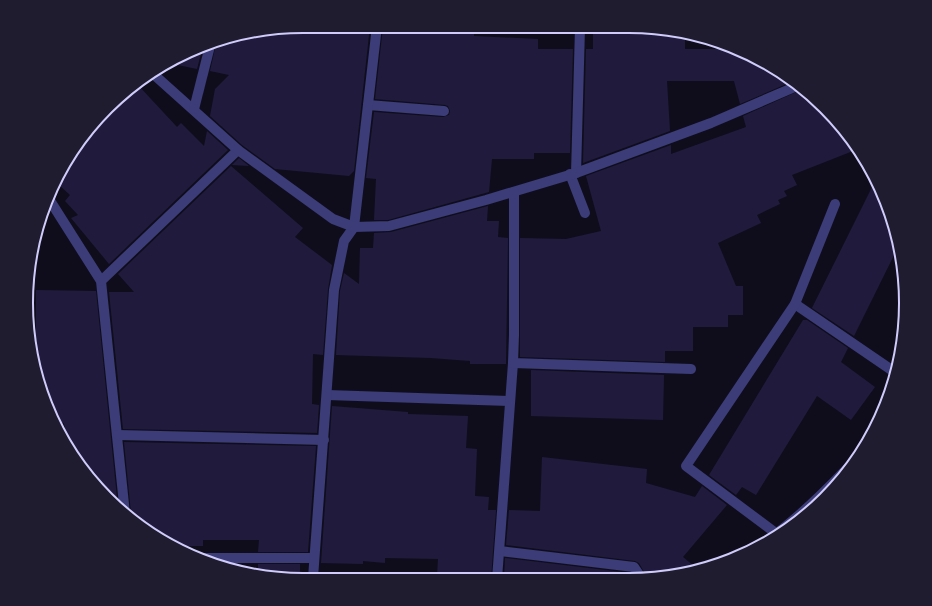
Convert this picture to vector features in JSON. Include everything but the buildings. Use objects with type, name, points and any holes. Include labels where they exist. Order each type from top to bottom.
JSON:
[{"type":"street","points":[[313,573],[334,290],[344,241],[354,227],[376,33]]},
{"type":"street","points":[[580,33],[573,174],[585,213]]},
{"type":"street","points":[[194,109],[209,50]]},
{"type":"street","points":[[156,77],[238,150],[333,219],[354,227],[388,226],[514,192],[573,174],[711,123],[792,88]]},
{"type":"street","points":[[368,105],[444,111]]},
{"type":"street","points":[[101,281],[238,150]]},
{"type":"street","points":[[498,573],[513,363],[514,192]]},
{"type":"street","points":[[52,204],[101,281],[124,505]]},
{"type":"street","points":[[773,531],[686,466],[795,304],[835,204]]},
{"type":"street","points":[[795,304],[891,369]]},
{"type":"street","points":[[513,363],[691,369]]},
{"type":"street","points":[[327,395],[510,401]]},
{"type":"street","points":[[118,435],[324,440]]},
{"type":"street","points":[[500,551],[634,567],[638,573]]},
{"type":"street","points":[[214,558],[314,558]]}]
